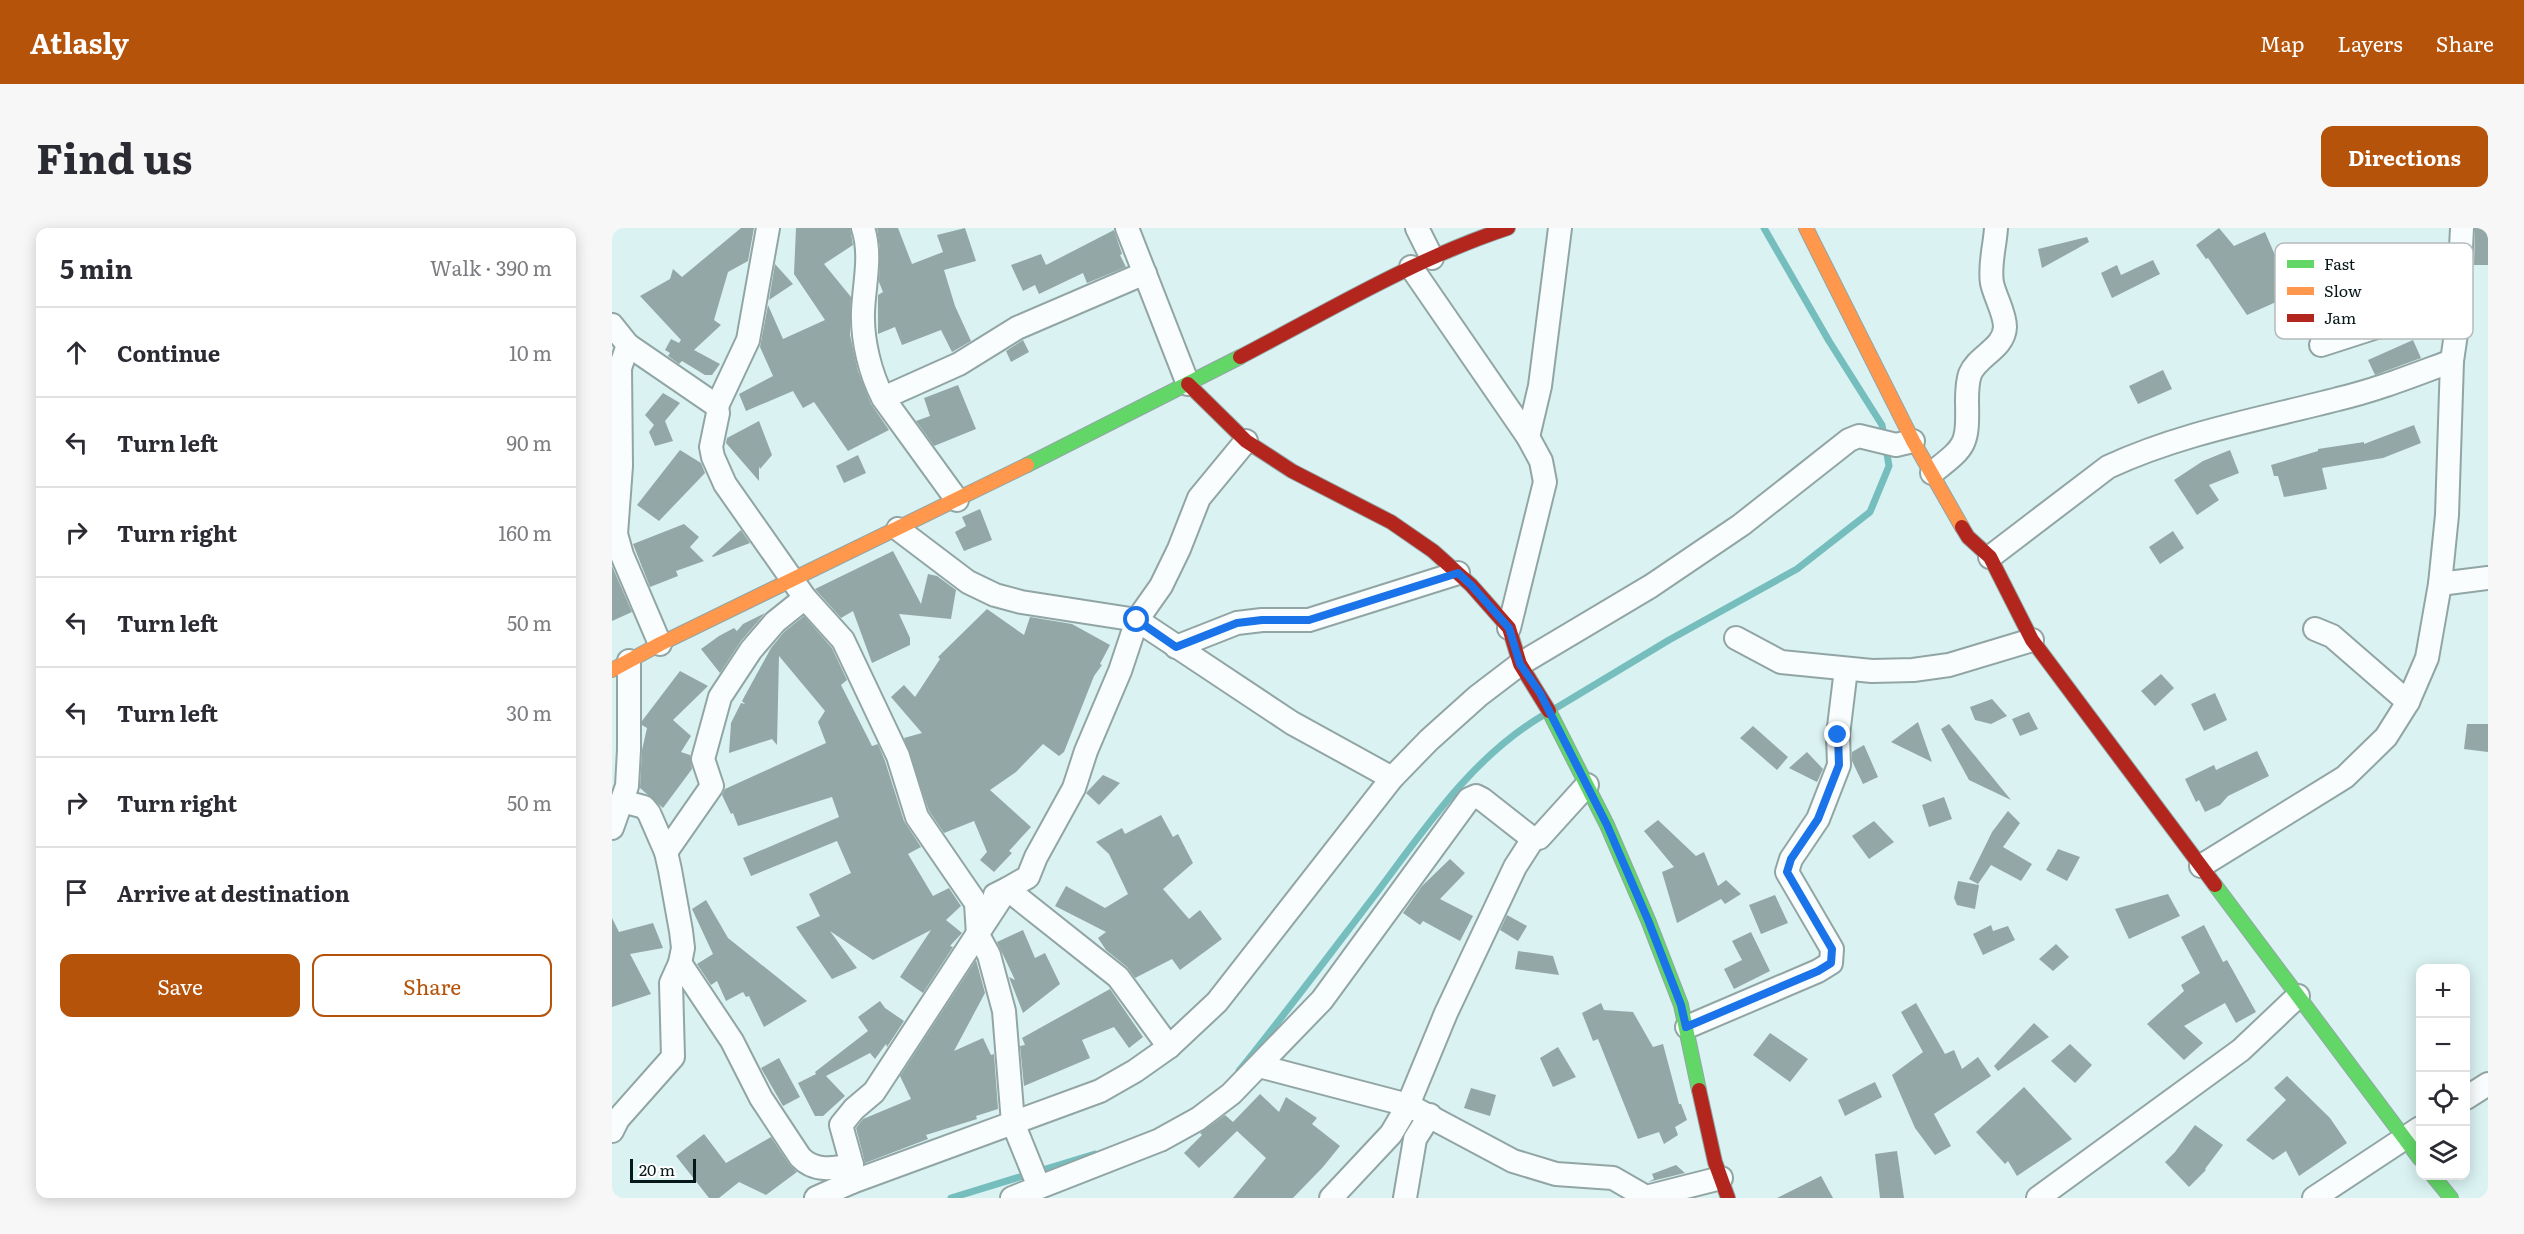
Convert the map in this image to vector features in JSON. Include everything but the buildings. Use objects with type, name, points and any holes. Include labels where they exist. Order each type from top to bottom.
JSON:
[{"type":"street","points":[[768,228],[748,340],[717,406],[718,412],[711,447],[713,457],[725,484],[737,502],[799,589],[829,627],[843,640],[898,756],[917,817],[976,903],[978,935],[989,955],[1004,1011],[1013,1123],[1039,1187]]},
{"type":"street","points":[[864,228],[868,258],[863,314],[874,382],[883,398],[957,500]]},
{"type":"street","points":[[1127,228],[1188,384],[1246,441],[1292,471],[1390,522],[1433,551],[1471,585],[1509,628],[1520,664],[1540,693],[1587,785],[1648,920],[1681,1005],[1715,1162],[1724,1188],[1646,1197],[1613,1178],[1556,1174],[1513,1161],[1408,1105],[1259,1066]]},
{"type":"street","points":[[1417,228],[1421,262],[1541,461],[1545,482],[1509,628]]},
{"type":"street","points":[[612,828],[627,786],[629,750],[620,666],[660,644],[799,589],[898,529],[1188,384],[1421,262],[1469,241],[1508,228]]},
{"type":"street","points":[[1528,437],[1540,386],[1560,228]]},
{"type":"street","points":[[1806,228],[1905,443],[1932,473],[1968,537],[1990,556],[2032,640],[2298,996],[2412,1133],[2314,1198]]},
{"type":"street","points":[[1932,473],[1958,452],[1965,443],[1968,430],[1967,386],[1971,372],[1982,358],[2001,342],[2003,336],[2005,326],[1992,283],[1991,270],[1996,228]]},
{"type":"street","points":[[2461,243],[2462,228]]},
{"type":"street","points":[[883,398],[959,364],[1017,328],[1145,273]]},
{"type":"street","points":[[612,325],[628,345],[717,406]]},
{"type":"street","points":[[2321,345],[2340,339]]},
{"type":"street","points":[[2201,866],[2345,777],[2385,737],[2408,702],[2427,658],[2440,584],[2447,515],[2452,361],[2455,339]]},
{"type":"street","points":[[628,345],[620,368],[621,466],[616,534],[622,555],[660,644]]},
{"type":"street","points":[[1990,556],[2108,467],[2126,459],[2214,429],[2370,390],[2452,361]]},
{"type":"street","points":[[816,1198],[852,1174],[1013,1123],[1100,1091],[1135,1071],[1169,1047],[1216,1002],[1392,778],[1429,740],[1478,696],[1520,664],[1651,586],[1741,525],[1849,440],[1859,436],[1905,443]]},
{"type":"street","points":[[976,903],[1028,877],[1036,857],[1074,788],[1086,751],[1120,671],[1137,620],[1161,586],[1179,549],[1199,498],[1246,441]]},
{"type":"street","points":[[898,529],[968,582],[994,595],[1021,602],[1137,620],[1293,723],[1392,778]]},
{"type":"street","points":[[1176,647],[1237,623],[1262,620],[1309,620],[1458,573]]},
{"type":"street","points":[[2440,584],[2488,578]]},
{"type":"street","points":[[666,852],[712,786],[703,759],[720,697],[751,650],[799,589]]},
{"type":"street","points":[[2315,629],[2332,636],[2408,702]]},
{"type":"street","points":[[1736,638],[1781,662],[1872,671],[1913,670],[1949,665],[2032,640]]},
{"type":"street","points":[[1686,1027],[1818,971],[1831,963],[1832,949],[1787,872],[1791,859],[1818,819],[1839,765],[1838,735],[1846,669]]},
{"type":"street","points":[[1012,1198],[1160,1140],[1206,1113],[1231,1094],[1322,1000],[1468,799],[1476,796],[1482,799],[1533,839],[1539,838],[1587,785]]},
{"type":"street","points":[[612,1131],[618,1119],[673,1057],[671,983],[680,963],[681,931],[666,852],[649,813],[644,807],[622,801]]},
{"type":"street","points":[[1331,1198],[1390,1134],[1408,1105],[1446,1013],[1515,867],[1533,839]]},
{"type":"street","points":[[852,1174],[841,1125],[854,1109],[874,1092],[1007,889]]},
{"type":"street","points":[[1007,889],[1118,977],[1169,1047]]},
{"type":"street","points":[[680,963],[732,1041],[760,1098],[800,1156],[807,1164],[818,1168],[836,1168],[852,1174]]},
{"type":"street","points":[[2038,1198],[2241,1050],[2298,996]]},
{"type":"street","points":[[2470,1095],[2488,1084]]},
{"type":"street","points":[[1405,1198],[1415,1139],[1430,1115]]},
{"type":"street","points":[[2436,1180],[2451,1198]]},
{"type":"waterway","points":[[1764,228],[1829,341],[1882,425],[1884,437]]},
{"type":"waterway","points":[[1556,708],[1669,640],[1797,569],[1870,512],[1889,466],[1886,448]]},
{"type":"waterway","points":[[1239,1071],[1450,797],[1493,753],[1516,733],[1542,716]]},
{"type":"waterway","points":[[951,1198],[1095,1154]]},
{"type":"traffic: fast","points":[[1027,465],[1240,357]]},
{"type":"traffic: fast","points":[[1549,711],[1607,825],[1648,920],[1681,1005],[1699,1090]]},
{"type":"traffic: fast","points":[[2215,885],[2416,1154]]},
{"type":"traffic: fast","points":[[2436,1180],[2451,1198]]},
{"type":"traffic: slow","points":[[1806,228],[1913,441],[1962,527]]},
{"type":"traffic: slow","points":[[612,670],[660,644],[1027,465]]},
{"type":"traffic: jam","points":[[1240,357],[1405,270],[1508,228]]},
{"type":"traffic: jam","points":[[1188,384],[1246,441],[1292,471],[1391,522],[1433,551],[1471,585],[1509,628],[1520,664],[1549,711]]},
{"type":"traffic: jam","points":[[1962,527],[1968,537],[1990,557],[2032,640],[2215,885]]},
{"type":"traffic: jam","points":[[1699,1090],[1715,1162],[1728,1198]]},
{"type":"route","points":[[1137,620],[1176,647],[1237,623],[1262,620],[1309,620],[1458,573],[1509,628],[1520,664],[1540,693],[1607,825],[1648,920],[1681,1005],[1686,1027],[1818,971],[1831,963],[1832,949],[1787,872],[1791,859],[1818,819],[1839,765],[1838,735]]}]
